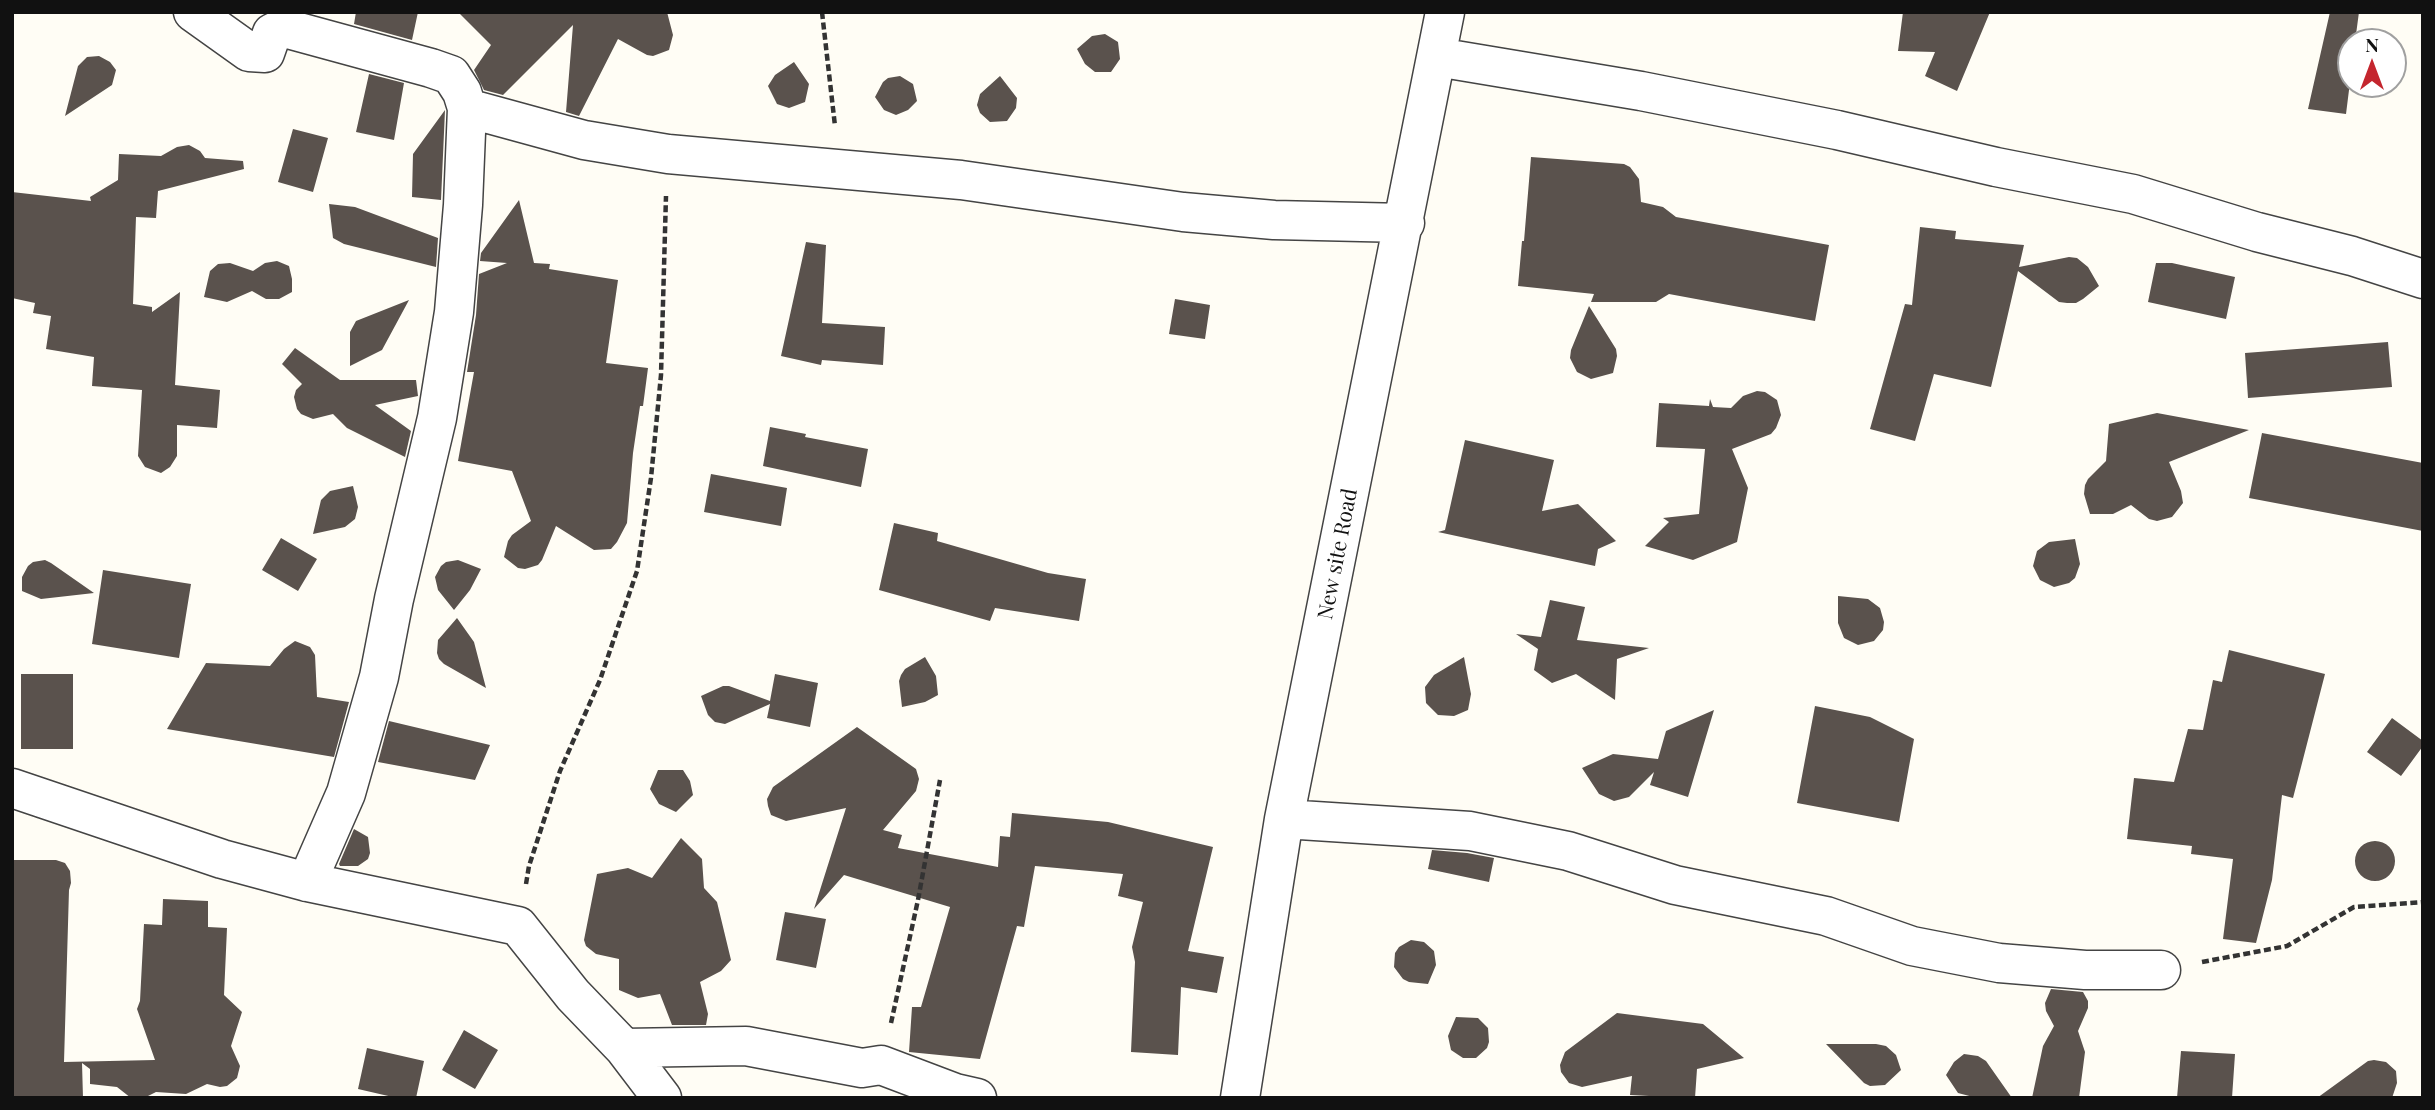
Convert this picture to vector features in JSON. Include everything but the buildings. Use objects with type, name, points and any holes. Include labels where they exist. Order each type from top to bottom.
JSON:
[{"type":"street","points":[[193,12],[249,52],[265,54],[272,33],[288,29],[451,75],[462,92],[467,108],[463,205],[454,312],[437,418],[394,599],[379,677],[346,793],[307,882]]},
{"type":"street","name":"New site Road","points":[[1240,1098],[1284,819],[1445,12]]},
{"type":"street","points":[[1437,57],[1641,91],[2133,194],[2257,232],[2352,256],[2423,279]]},
{"type":"street","points":[[467,108],[584,140],[668,154],[974,182],[1183,212],[1300,221],[1405,223]]},
{"type":"street","points":[[12,788],[222,859],[307,882],[519,926],[573,995],[624,1048],[662,1098]]},
{"type":"street","points":[[1284,819],[1470,831],[1568,851],[1675,885],[1826,916],[1912,946],[1999,964],[2085,970],[2161,970]]},
{"type":"street","points":[[624,1048],[746,1046],[862,1068],[881,1065],[955,1093],[977,1098]]},
{"type":"path","points":[[822,12],[840,169]]},
{"type":"path","points":[[519,926],[529,866],[560,771],[600,680],[637,571],[651,478],[661,374],[668,154]]},
{"type":"path","points":[[881,1065],[918,900],[940,780]]},
{"type":"path","points":[[2161,970],[2287,946],[2354,906],[2423,902]]}]
